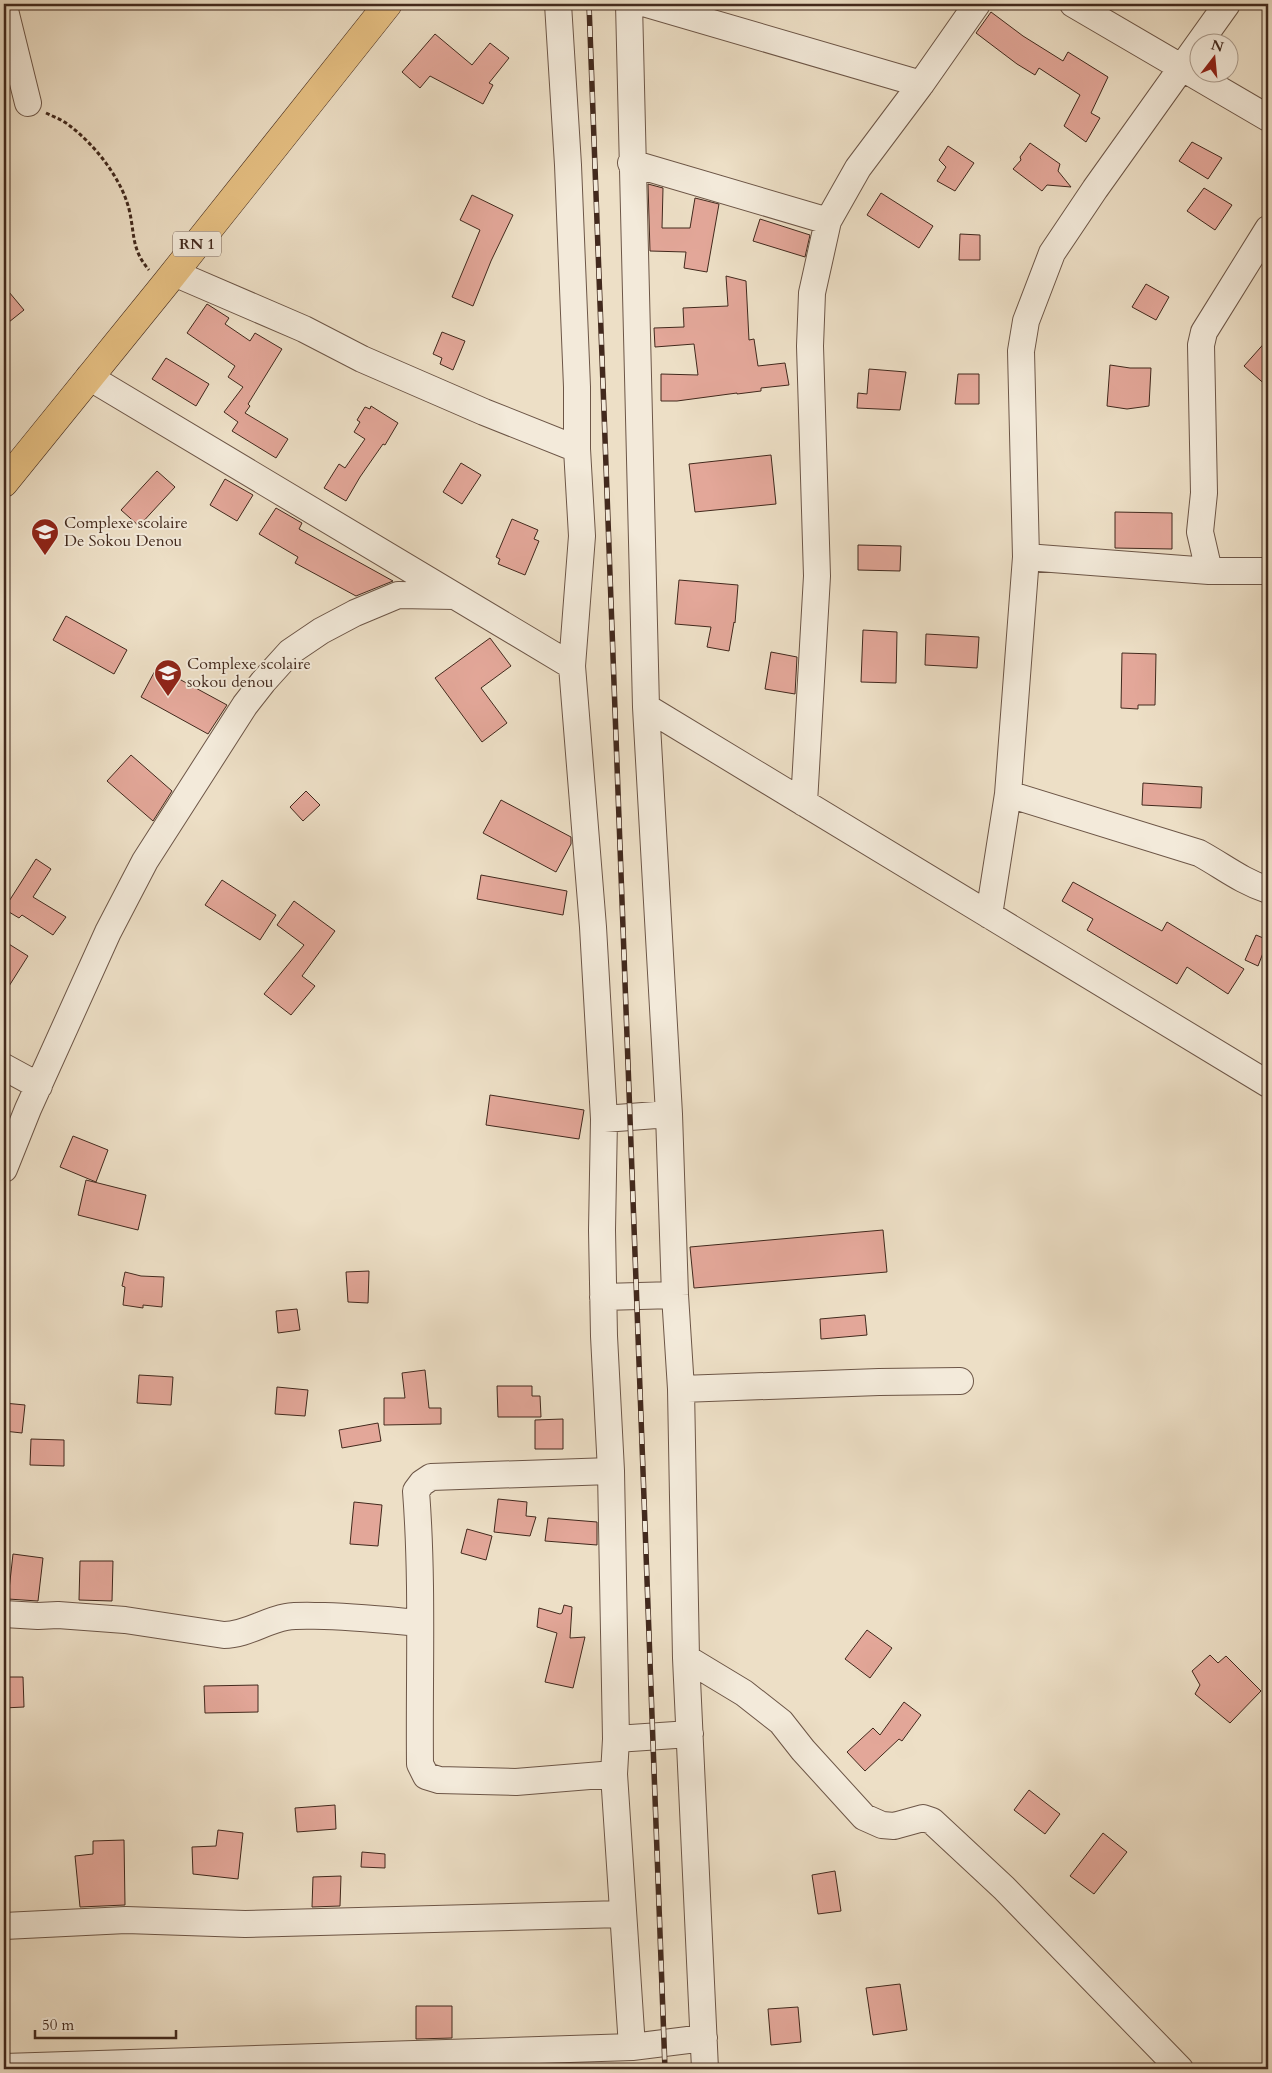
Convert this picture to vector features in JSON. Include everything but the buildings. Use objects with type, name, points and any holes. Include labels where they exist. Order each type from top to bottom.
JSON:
[{"type":"main road","name":"RN 1","points":[[4,483],[388,4]]},
{"type":"street","points":[[558,4],[568,165],[577,388],[577,449],[582,536],[572,666],[592,927],[604,1119],[603,1296],[611,1471],[616,1739],[614,1774],[632,2047]]},
{"type":"street","points":[[629,4],[631,163],[646,707],[669,1114],[675,1296],[681,1389],[686,1658],[705,2069]]},
{"type":"street","points":[[646,4],[921,84]]},
{"type":"street","points":[[804,802],[817,576],[810,346],[812,293],[828,221],[858,168],[921,84],[977,4]]},
{"type":"street","points":[[1074,4],[1268,118]]},
{"type":"street","points":[[989,915],[1008,794],[1026,557],[1021,351],[1026,321],[1052,253],[1095,189],[1227,4]]},
{"type":"street","points":[[4,6],[28,103]]},
{"type":"street","points":[[631,163],[828,221]]},
{"type":"street","points":[[1209,571],[1200,532],[1204,493],[1201,345],[1204,332],[1268,229]]},
{"type":"street","points":[[170,278],[304,329],[362,359],[484,412],[577,449]]},
{"type":"street","points":[[90,377],[572,666]]},
{"type":"street","points":[[1026,557],[1209,571],[1268,571]]},
{"type":"street","points":[[4,1170],[39,1086],[108,932],[145,861],[245,705],[263,682],[290,652],[355,613],[398,595],[455,596]]},
{"type":"street","points":[[646,707],[1268,1084]]},
{"type":"street","points":[[1008,794],[1199,853],[1218,863],[1234,876],[1268,890]]},
{"type":"street","points":[[4,1067],[39,1086]]},
{"type":"street","points":[[604,1119],[669,1114]]},
{"type":"street","points":[[603,1296],[675,1296]]},
{"type":"street","points":[[681,1389],[880,1382],[960,1382]]},
{"type":"street","points":[[611,1471],[431,1477],[422,1482],[416,1491],[421,1554],[419,1623],[420,1764],[426,1776],[439,1780],[516,1782],[614,1774]]},
{"type":"street","points":[[4,1614],[58,1615],[125,1620],[224,1635],[237,1635],[261,1624],[286,1617],[302,1616],[354,1617],[419,1623]]},
{"type":"street","points":[[686,1658],[744,1693],[781,1722],[803,1750],[864,1817],[882,1825],[894,1826],[923,1818],[932,1821],[1004,1888],[1180,2069]]},
{"type":"street","points":[[616,1739],[690,1734]]},
{"type":"street","points":[[4,1926],[126,1920],[245,1924],[623,1914]]},
{"type":"street","points":[[4,2067],[632,2047],[704,2038]]},
{"type":"path","points":[[28,103],[70,126],[100,154],[118,183],[128,208],[134,247],[148,269],[170,278]]},
{"type":"railway","points":[[589,4],[665,2069]]},
{"type":"place","name":"Complexe scolaire De Sokou Denou","points":[[45,556]]},
{"type":"place","name":"Complexe scolaire sokou denou","points":[[168,697]]}]
